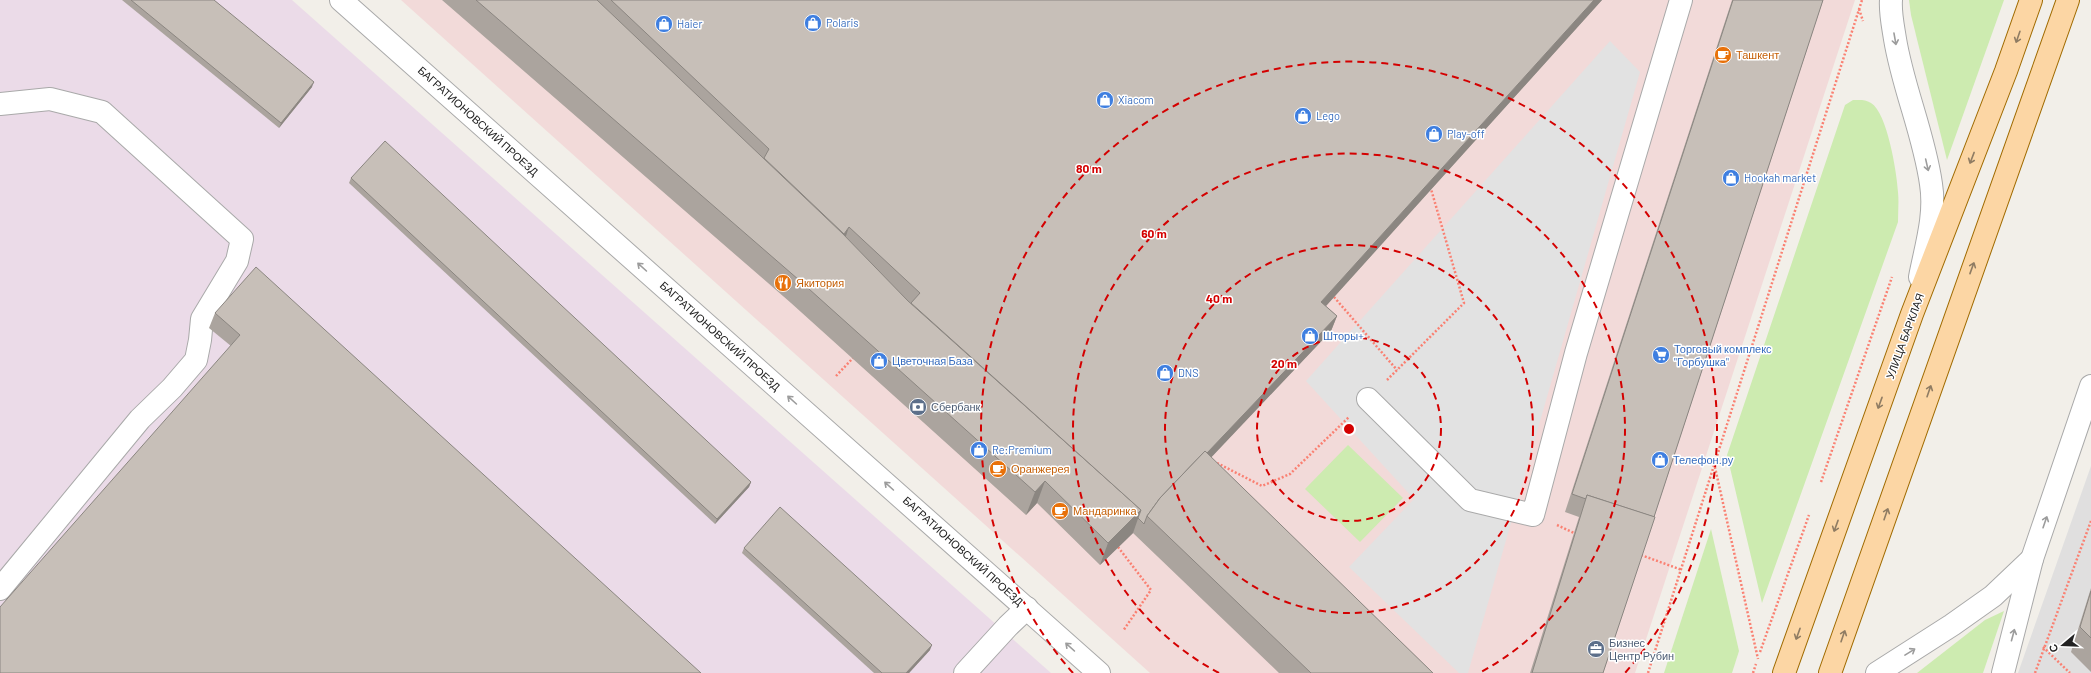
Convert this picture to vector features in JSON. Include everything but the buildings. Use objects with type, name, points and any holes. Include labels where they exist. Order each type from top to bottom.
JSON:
[{"type":"main road","name":"УЛИЦА БАРКЛАЯ","points":[[1784,673],[1912,314],[2006,70],[2031,0]]},
{"type":"main road","points":[[1830,673],[2068,0]]},
{"type":"street","name":"БАГРАТИОНОВСКИЙ ПРОЕЗД","points":[[341,0],[1099,673]]},
{"type":"street","points":[[1368,399],[1470,500],[1533,515],[1576,353],[1681,0]]},
{"type":"street","points":[[1891,0],[1890,10],[1900,69],[1923,147],[1931,184],[1932,218],[1912,314]]},
{"type":"street","points":[[0,104],[50,99],[102,112],[242,239],[237,261],[202,319],[196,360],[172,388],[135,425],[0,589]]},
{"type":"street","points":[[237,261],[254,277]]},
{"type":"street","points":[[2003,673],[2032,559],[2091,386]]},
{"type":"street","points":[[1877,673],[1952,625],[1993,596],[2032,559]]},
{"type":"street","points":[[965,673],[1008,626],[1027,608]]},
{"type":"path","points":[[1648,673],[1862,0]]},
{"type":"path","points":[[1859,8],[1864,23]]},
{"type":"path","points":[[1210,459],[1262,486],[1290,474],[1464,303],[1431,189]]},
{"type":"path","points":[[1820,485],[1894,271]]},
{"type":"path","points":[[1334,297],[1397,370]]},
{"type":"path","points":[[836,376],[853,358]]},
{"type":"path","points":[[1714,462],[1758,659]]},
{"type":"path","points":[[1753,673],[1810,514]]},
{"type":"path","points":[[2035,673],[2043,647],[2091,521]]},
{"type":"path","points":[[1118,547],[1151,590],[1123,631]]},
{"type":"path","points":[[1641,555],[1682,570]]},
{"type":"path","points":[[2043,647],[2070,673]]},
{"type":"shaded area","points":[[0,0],[292,0],[1051,673],[0,673]]},
{"type":"shaded area","points":[[401,0],[1855,0],[1635,673],[1150,673]]},
{"type":"shaded area","points":[[1610,41],[1640,72],[1468,673],[1459,673],[1349,567],[1414,499],[1306,381]]},
{"type":"shaded area","points":[[2091,466],[2091,673],[2018,673]]},
{"type":"green space","points":[[1909,0],[2004,0],[1947,160],[1911,15]]},
{"type":"green space","points":[[1853,100],[1864,100],[1871,103],[1877,109],[1882,118],[1890,144],[1897,183],[1898,222],[1762,603],[1727,455],[1845,105]]},
{"type":"green space","points":[[1348,445],[1403,498],[1360,542],[1305,489]]},
{"type":"green space","points":[[1711,529],[1739,651],[1732,673],[1664,673]]},
{"type":"green space","points":[[2004,611],[1983,673],[1917,673],[1985,620]]},
{"type":"place","name":"Polaris","points":[[813,23]]},
{"type":"place","name":"Haier","points":[[664,24]]},
{"type":"place","name":"Ташкент","points":[[1723,55]]},
{"type":"place","name":"Xiacom","points":[[1105,100]]},
{"type":"place","name":"Lego","points":[[1303,116]]},
{"type":"place","name":"Play-off","points":[[1434,134]]},
{"type":"place","name":"Hookah market","points":[[1731,178]]},
{"type":"place","name":"Якитория","points":[[783,283]]},
{"type":"place","name":"Шторы+","points":[[1310,336]]},
{"type":"place","name":"Торговый комплекс \"Горбушка\"","points":[[1661,355]]},
{"type":"place","name":"Цветочная База","points":[[879,361]]},
{"type":"place","name":"DNS","points":[[1165,373]]},
{"type":"place","name":"Сбербанк","points":[[918,407]]},
{"type":"place","name":"Re:Premium","points":[[979,450]]},
{"type":"place","name":"Телефон.ру","points":[[1660,460]]},
{"type":"place","name":"Оранжерея","points":[[998,469]]},
{"type":"place","name":"Мандаринка","points":[[1060,511]]},
{"type":"place","name":"Бизнес Центр Рубин","points":[[1596,649]]}]
